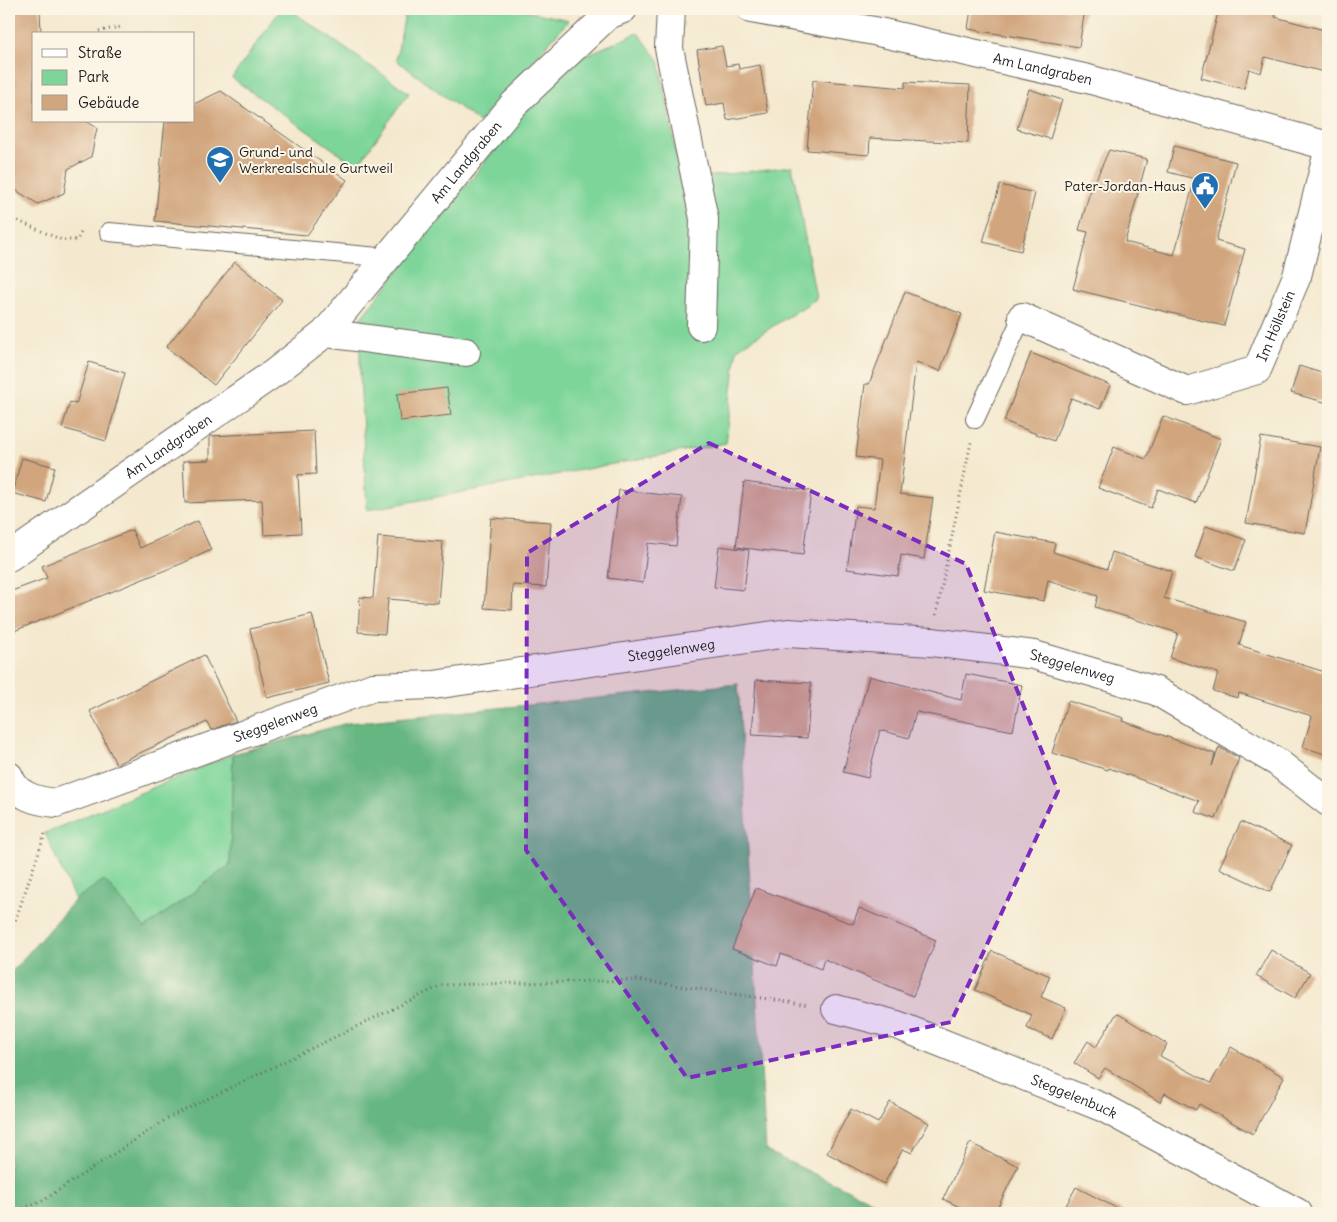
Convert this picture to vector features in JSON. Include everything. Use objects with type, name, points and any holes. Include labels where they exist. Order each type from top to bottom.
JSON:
[{"type":"street","name":"Am Landgraben","points":[[9,557],[274,373],[325,333],[389,258],[514,104],[608,15],[623,9]]},
{"type":"street","points":[[671,9],[669,48],[704,219],[701,326]]},
{"type":"street","name":"Am Landgraben","points":[[751,9],[874,31],[1088,79],[1328,146]]},
{"type":"street","name":"Im Höllstein","points":[[1022,317],[1186,391],[1257,370],[1296,276],[1328,152]]},
{"type":"street","points":[[325,333],[466,352]]},
{"type":"street","name":"Steggelenweg","points":[[56,803],[373,687],[434,685],[788,633],[932,642],[1034,655],[1156,692],[1277,762],[1328,802]]},
{"type":"street","points":[[9,776],[12,786],[34,800],[56,803]]},
{"type":"street","name":"Steggelenbuck","points":[[836,1009],[897,1025],[1104,1108],[1298,1213]]},
{"type":"lane","points":[[108,232],[389,258]]},
{"type":"lane","points":[[975,419],[1022,317]]},
{"type":"path","points":[[99,31],[121,26]]},
{"type":"path","points":[[9,217],[62,240],[77,240],[82,231]]},
{"type":"path","points":[[932,642],[948,549],[975,419]]},
{"type":"path","points":[[9,939],[56,803]]},
{"type":"path","points":[[9,1213],[41,1202],[170,1117],[442,985],[638,980],[836,1009]]},
{"type":"highlighted area","points":[[709,443],[966,564],[1058,791],[951,1022],[687,1078],[526,850],[527,553]]},
{"type":"green space","points":[[281,9],[289,9],[409,93],[357,166],[232,78]]},
{"type":"green space","points":[[406,9],[517,9],[569,20],[479,122],[396,60]]},
{"type":"green space","points":[[638,33],[659,60],[681,180],[792,166],[816,299],[737,349],[726,443],[367,510],[360,374],[360,319],[539,94],[586,55]]},
{"type":"green space","points":[[738,684],[766,1151],[897,1213],[9,1213],[9,975],[75,900],[104,880],[145,928],[230,865],[233,754],[348,723]]},
{"type":"green space","points":[[233,754],[230,865],[145,928],[104,880],[75,900],[45,833]]},
{"type":"building","points":[[9,9],[40,9],[41,32],[32,32],[32,122],[88,122],[97,128],[91,157],[68,169],[64,193],[38,204],[9,186]]},
{"type":"building","points":[[971,9],[1085,9],[1079,47],[968,29]]},
{"type":"building","points":[[1219,9],[1277,9],[1275,17],[1328,31],[1328,73],[1265,57],[1261,73],[1249,69],[1244,89],[1201,78]]},
{"type":"building","points":[[722,46],[726,66],[738,64],[739,69],[760,65],[768,113],[727,120],[724,103],[706,106],[697,50]]},
{"type":"building","points":[[813,80],[905,88],[905,82],[970,85],[968,143],[870,138],[869,155],[807,150]]},
{"type":"building","points":[[1029,89],[1062,100],[1050,139],[1017,129]]},
{"type":"building","points":[[221,91],[347,180],[307,235],[155,221],[165,122],[195,122],[195,104]]},
{"type":"building","points":[[1174,146],[1236,162],[1216,241],[1245,249],[1224,326],[1073,289],[1088,232],[1079,230],[1089,195],[1109,150],[1147,159],[1125,242],[1174,255],[1195,179],[1168,172]]},
{"type":"building","points":[[1000,185],[1035,193],[1021,251],[983,242]]},
{"type":"building","points":[[235,262],[282,300],[214,385],[166,347]]},
{"type":"building","points":[[905,292],[962,314],[940,371],[916,362],[900,494],[933,498],[924,559],[901,555],[898,576],[847,569],[856,506],[874,508],[880,460],[856,457],[865,384],[869,384]]},
{"type":"building","points":[[1031,353],[1110,385],[1100,409],[1071,398],[1054,441],[1004,421]]},
{"type":"building","points":[[89,362],[125,373],[106,441],[62,428],[70,402],[76,404]]},
{"type":"building","points":[[1299,366],[1328,375],[1328,403],[1291,393]]},
{"type":"building","points":[[447,388],[451,415],[400,421],[397,394]]},
{"type":"building","points":[[1163,416],[1221,439],[1196,503],[1158,489],[1151,508],[1098,488],[1114,447],[1146,459]]},
{"type":"building","points":[[314,431],[316,474],[298,475],[301,533],[264,535],[262,500],[185,503],[183,461],[210,460],[210,436]]},
{"type":"building","points":[[1261,437],[1320,447],[1305,533],[1246,523]]},
{"type":"building","points":[[22,458],[55,467],[46,502],[12,493]]},
{"type":"building","points":[[744,482],[811,491],[803,555],[736,547]]},
{"type":"building","points":[[619,490],[682,497],[676,546],[648,543],[643,583],[608,578]]},
{"type":"building","points":[[491,518],[551,522],[546,587],[513,585],[512,610],[484,608]]},
{"type":"building","points":[[198,521],[211,550],[9,633],[9,592],[47,578],[42,566],[132,530],[140,548]]},
{"type":"building","points":[[1206,526],[1246,540],[1234,571],[1195,557]]},
{"type":"building","points":[[995,532],[1055,543],[1053,552],[1107,569],[1112,552],[1172,571],[1164,598],[1246,622],[1239,645],[1328,673],[1325,684],[1328,685],[1328,755],[1303,747],[1312,716],[1239,693],[1238,698],[1213,691],[1218,673],[1170,658],[1178,633],[1095,607],[1098,596],[1048,580],[1044,601],[984,590]]},
{"type":"building","points":[[378,537],[443,542],[438,603],[388,599],[385,634],[358,632],[360,597],[373,598]]},
{"type":"building","points":[[719,546],[749,550],[744,590],[714,587]]},
{"type":"building","points":[[312,614],[329,683],[267,698],[250,629]]},
{"type":"building","points":[[204,655],[236,721],[211,730],[207,722],[116,764],[90,711]]},
{"type":"building","points":[[966,674],[1022,685],[1013,731],[916,712],[909,738],[880,730],[868,778],[843,772],[869,676],[961,700]]},
{"type":"building","points":[[756,680],[811,683],[807,738],[752,735]]},
{"type":"building","points":[[1068,701],[1124,718],[1123,721],[1215,754],[1212,766],[1219,747],[1239,758],[1216,819],[1195,812],[1199,801],[1109,768],[1108,770],[1052,753]]},
{"type":"building","points":[[1241,822],[1292,845],[1270,892],[1219,868]]},
{"type":"building","points":[[756,888],[853,924],[859,908],[936,940],[913,996],[824,959],[821,969],[781,954],[777,966],[732,949]]},
{"type":"building","points":[[1271,950],[1310,973],[1295,998],[1256,976]]},
{"type":"building","points":[[992,951],[1050,976],[1041,997],[1066,1008],[1052,1039],[1027,1028],[1032,1015],[975,990]]},
{"type":"building","points":[[1117,1013],[1167,1044],[1160,1056],[1211,1083],[1231,1047],[1284,1077],[1253,1134],[1199,1104],[1196,1110],[1165,1093],[1160,1102],[1105,1068],[1098,1078],[1074,1063],[1088,1041],[1096,1047]]},
{"type":"building","points":[[890,1102],[929,1123],[912,1153],[903,1149],[884,1184],[827,1153],[851,1109],[878,1123]]},
{"type":"building","points":[[970,1143],[1018,1166],[995,1213],[972,1213],[943,1199]]},
{"type":"building","points":[[1076,1187],[1126,1213],[1062,1213]]},
{"type":"place","name":"Grund- und Werkrealschule Gurtweil","points":[[220,184]]},
{"type":"place","name":"Pater-Jordan-Haus","points":[[1205,210]]}]
